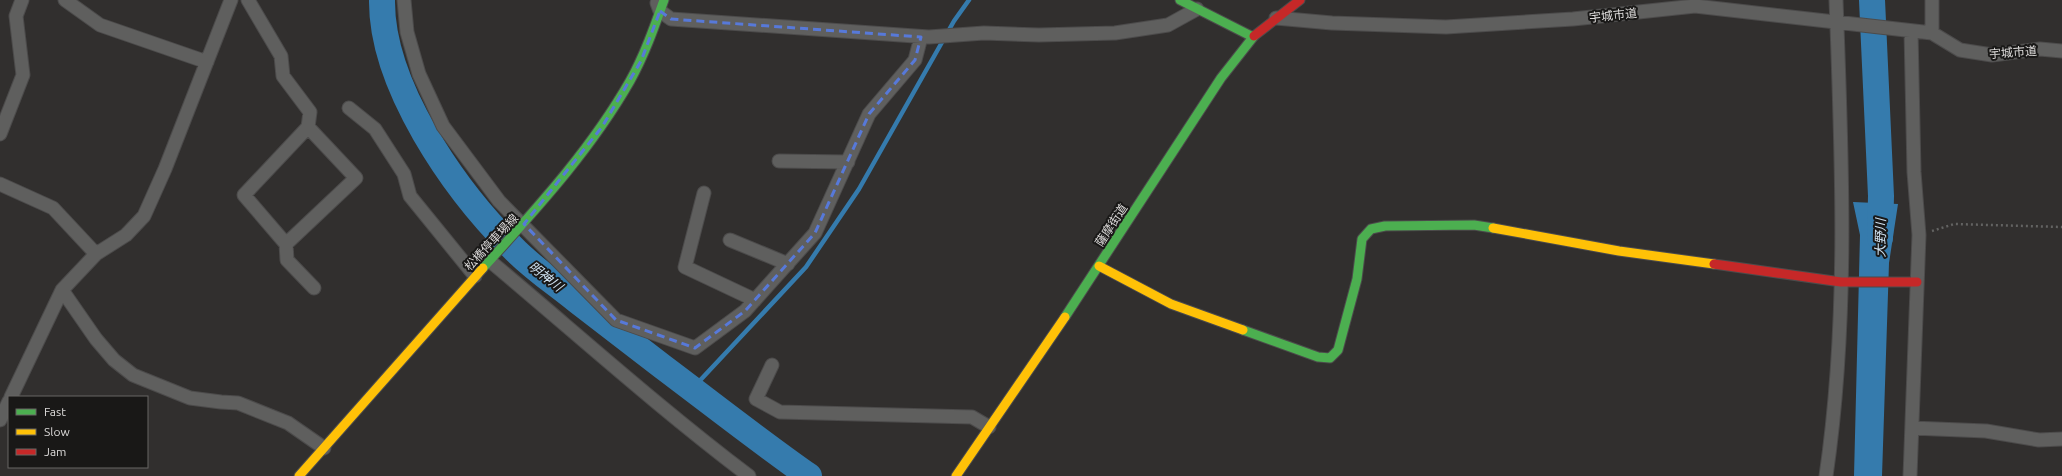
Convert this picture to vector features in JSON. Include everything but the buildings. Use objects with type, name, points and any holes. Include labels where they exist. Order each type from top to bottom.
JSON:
[{"type":"street","points":[[0,134],[23,75],[16,16],[22,0]]},
{"type":"street","points":[[65,0],[100,25],[207,62]]},
{"type":"street","points":[[11,396],[62,290],[96,254],[126,235],[144,216],[165,169],[231,0]]},
{"type":"street","points":[[248,0],[281,56],[283,76],[310,112],[308,127],[244,195],[286,244],[287,260],[314,288]]},
{"type":"street","points":[[404,0],[407,32],[419,74],[443,126],[520,228],[616,320],[695,348],[745,311],[815,233],[869,114],[915,60],[925,37]]},
{"type":"street","points":[[1180,0],[1253,37]]},
{"type":"street","name":"薩摩街道","points":[[956,476],[1098,266],[1221,78],[1253,37],[1300,0]]},
{"type":"street","points":[[1826,476],[1838,368],[1844,282],[1839,22],[1836,0]]},
{"type":"street","points":[[1932,0],[1932,33]]},
{"type":"street","points":[[660,4],[671,19],[925,37],[984,33],[1039,35],[1115,33],[1168,25],[1197,9]]},
{"type":"street","name":"松橋停車場線","points":[[304,474],[324,448],[475,276],[520,228],[585,150],[619,102],[640,61],[660,4]]},
{"type":"street","name":"宇城市道","points":[[1276,18],[1332,23],[1446,27],[1573,19],[1695,6],[1932,33],[1960,50],[1992,55],[2040,49],[2062,51]]},
{"type":"street","points":[[1907,31],[1918,235],[1910,476]]},
{"type":"street","points":[[349,108],[376,129],[404,174],[410,196],[475,276]]},
{"type":"street","points":[[286,244],[356,178],[308,127]]},
{"type":"street","points":[[779,160],[848,162]]},
{"type":"street","points":[[0,184],[53,208],[96,254]]},
{"type":"street","points":[[704,193],[685,267],[755,300]]},
{"type":"street","points":[[1098,266],[1171,304],[1318,357],[1330,358],[1338,350],[1345,318],[1358,279],[1362,239],[1371,229],[1385,226],[1474,225],[1619,251],[1844,282],[1917,282]]},
{"type":"street","points":[[730,240],[788,264]]},
{"type":"street","points":[[494,257],[608,363],[749,476]]},
{"type":"street","points":[[62,290],[96,339],[114,360],[133,375],[190,398],[238,403],[288,423],[324,448]]},
{"type":"street","points":[[772,365],[756,399],[780,412],[972,417],[989,427]]},
{"type":"street","points":[[0,420],[8,403]]},
{"type":"street","points":[[1912,428],[1986,431],[2039,440],[2062,439]]},
{"type":"path","points":[[1918,235],[1954,224],[2062,227]]},
{"type":"highlighted area","points":[[660,11],[671,19],[921,37],[915,60],[869,114],[815,233],[745,311],[695,348],[616,320],[524,224],[602,127],[641,61]]},
{"type":"water","points":[[1853,202],[1898,204],[1889,263],[1882,476],[1854,476],[1860,235]]},
{"type":"waterway","name":"明神川","points":[[382,0],[385,33],[394,66],[407,100],[425,134],[445,166],[467,196],[490,223],[519,254],[543,275],[735,422],[809,476]]},
{"type":"waterway","points":[[692,389],[806,267],[859,189],[954,21],[969,0]]},
{"type":"waterway","name":"大野川","points":[[1872,0],[1881,196],[1880,238]]},
{"type":"traffic: fast","points":[[483,268],[561,179],[598,131],[630,81],[640,62],[664,0]]},
{"type":"traffic: fast","points":[[1180,0],[1253,37]]},
{"type":"traffic: fast","points":[[1065,317],[1221,78],[1254,36]]},
{"type":"traffic: fast","points":[[1243,330],[1318,357],[1330,358],[1338,350],[1357,279],[1362,239],[1371,229],[1385,226],[1474,225],[1493,228]]},
{"type":"traffic: slow","points":[[1493,228],[1619,251],[1714,264]]},
{"type":"traffic: slow","points":[[1099,266],[1171,304],[1243,330]]},
{"type":"traffic: slow","points":[[299,476],[483,268]]},
{"type":"traffic: slow","points":[[956,476],[1065,317]]},
{"type":"traffic: jam","points":[[1254,36],[1300,0]]},
{"type":"traffic: jam","points":[[1714,264],[1841,282],[1917,282]]}]
